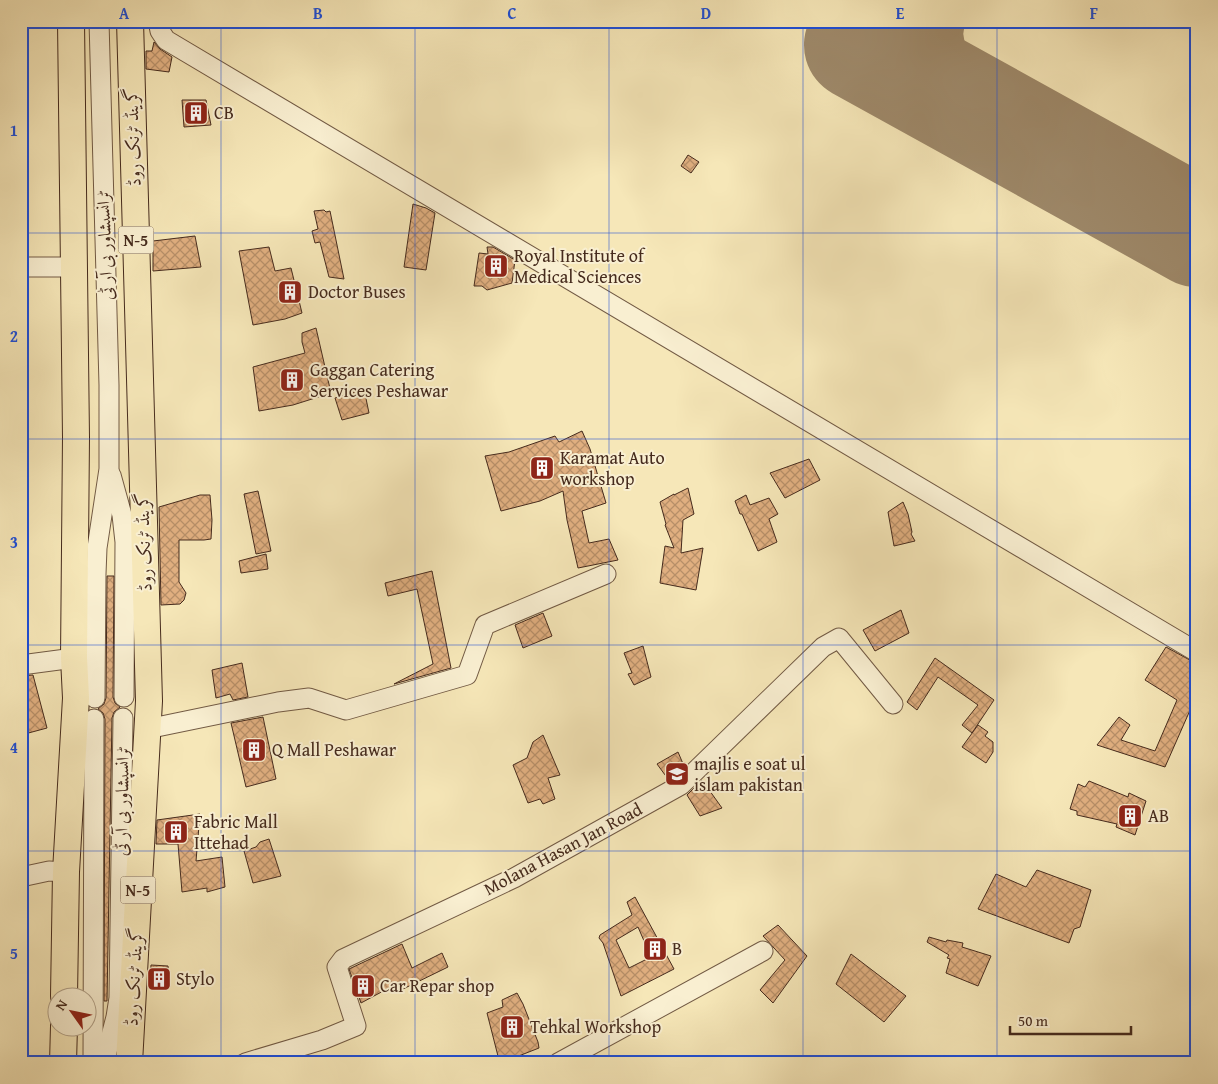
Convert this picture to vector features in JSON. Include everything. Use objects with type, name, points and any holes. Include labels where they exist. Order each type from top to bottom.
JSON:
[{"type":"highway","points":[[64,986],[66,872],[76,698],[74,658],[76,437],[69,21]]},
{"type":"highway","name":"گرینڈ ٹرنک روڈ","points":[[129,1063],[149,701],[130,21]]},
{"type":"highway","points":[[63,1063],[64,1036]]},
{"type":"street","name":"ٹرانسپشاور بی آر ٹی","points":[[95,698],[96,565],[109,469],[109,385],[99,21]]},
{"type":"street","points":[[158,21],[160,31],[166,40],[1197,652]]},
{"type":"street","points":[[21,267],[74,267]]},
{"type":"street","name":"ٹرانسپشاور بی آر ٹی","points":[[109,469],[122,515],[126,542],[124,697]]},
{"type":"street","points":[[147,729],[278,702],[309,698],[346,710],[467,675],[485,625],[606,574]]},
{"type":"street","name":"Molana Hasan Jan Road","points":[[245,1063],[322,1040],[356,1026],[337,967],[343,959],[514,878],[681,785],[823,647],[839,638],[893,704]]},
{"type":"street","points":[[21,664],[74,658]]},
{"type":"street","name":"ٹرانسپشاور بی آر ٹی","points":[[104,1063],[119,998],[123,718]]},
{"type":"street","name":"ٹرانسپشاور بی آر ٹی","points":[[93,1063],[94,719]]},
{"type":"street","points":[[21,877],[50,872],[66,872]]},
{"type":"street","points":[[558,1063],[763,951]]},
{"type":"building","points":[[154,42],[160,49],[172,57],[169,72],[146,69],[146,51],[152,51]]},
{"type":"building","name":"CB","points":[[182,100],[206,100],[211,125],[184,127]]},
{"type":"building","points":[[688,155],[699,162],[691,173],[681,166]]},
{"type":"building","points":[[413,204],[435,213],[426,270],[404,267]]},
{"type":"building","points":[[324,210],[326,212],[330,211],[344,279],[329,277],[320,242],[315,243],[312,231],[318,229],[314,211]]},
{"type":"building","points":[[195,236],[201,267],[153,271],[153,241]]},
{"type":"building","points":[[269,247],[275,271],[291,268],[302,313],[285,319],[253,325],[239,251]]},
{"type":"building","name":"Royal Institute of Medical Sciences","points":[[487,247],[493,247],[515,260],[512,283],[487,290],[482,286],[474,286],[479,253],[488,254]]},
{"type":"building","name":"Gaggan Catering Services Peshawar","points":[[316,328],[331,393],[293,405],[259,411],[253,367],[305,353],[302,333]]},
{"type":"building","points":[[364,389],[369,413],[342,420],[335,398]]},
{"type":"building","name":"Karamat Auto workshop","points":[[582,431],[590,449],[606,503],[582,511],[589,543],[609,539],[618,560],[578,568],[567,520],[563,491],[540,501],[501,511],[485,456],[509,452],[555,436],[559,442]]},
{"type":"building","points":[[809,459],[820,480],[785,498],[770,473]]},
{"type":"building","points":[[688,488],[694,514],[683,520],[681,553],[703,548],[696,590],[660,583],[665,546],[674,548],[665,525],[660,502]]},
{"type":"building","points":[[258,491],[271,551],[256,554],[244,494]]},
{"type":"building","points":[[200,495],[210,495],[211,539],[179,540],[179,582],[186,593],[184,600],[180,604],[161,605],[159,507]]},
{"type":"building","points":[[746,495],[750,505],[769,498],[778,514],[769,519],[777,542],[758,551],[735,501]]},
{"type":"building","points":[[903,502],[908,514],[911,534],[915,541],[894,546],[888,512]]},
{"type":"building","points":[[266,554],[268,569],[241,573],[239,561]]},
{"type":"building","points":[[432,571],[451,668],[394,684],[433,664],[417,589],[388,596],[385,583]]},
{"type":"building","points":[[107,576],[114,576],[113,697],[115,703],[120,707],[114,712],[112,718],[107,1001],[104,1001],[105,719],[103,713],[98,709],[104,704],[106,698]]},
{"type":"building","points":[[901,610],[909,633],[875,651],[863,630]]},
{"type":"building","points":[[543,613],[552,636],[523,648],[515,625]]},
{"type":"building","points":[[643,646],[651,677],[634,685],[628,674],[632,673],[624,653]]},
{"type":"building","points":[[1166,647],[1197,664],[1197,711],[1191,708],[1165,767],[1097,745],[1119,717],[1130,725],[1121,740],[1155,751],[1177,700],[1145,680]]},
{"type":"building","points":[[935,658],[994,700],[972,733],[962,725],[978,705],[938,677],[917,710],[907,702]]},
{"type":"building","points":[[242,663],[248,697],[233,700],[230,694],[216,698],[212,670]]},
{"type":"building","points":[[33,675],[47,728],[21,735],[21,676]]},
{"type":"building","name":"Q Mall Peshawar","points":[[263,717],[276,779],[246,787],[231,723]]},
{"type":"building","points":[[978,725],[988,732],[985,736],[993,742],[993,752],[986,763],[962,747]]},
{"type":"building","points":[[543,735],[560,775],[548,778],[555,799],[543,804],[540,799],[528,803],[513,765],[527,758],[533,742]]},
{"type":"building","points":[[678,752],[684,766],[668,779],[657,764]]},
{"type":"building","points":[[702,780],[722,808],[700,816],[687,795]]},
{"type":"building","points":[[1089,781],[1128,797],[1129,793],[1146,801],[1135,835],[1116,827],[1117,824],[1077,815],[1077,811],[1070,809],[1078,784],[1085,787]]},
{"type":"building","points":[[200,814],[196,861],[222,857],[225,887],[207,892],[207,888],[182,892],[178,844],[156,844],[157,820]]},
{"type":"building","points":[[269,839],[281,876],[253,883],[244,851],[256,847],[260,842]]},
{"type":"building","points":[[1037,870],[1091,890],[1080,927],[1074,929],[1069,943],[978,909],[996,874],[1026,887]]},
{"type":"building","name":"B","points":[[635,897],[674,969],[621,996],[603,943],[599,938],[600,935],[632,915],[627,902]],"holes":[[[638,927],[651,957],[629,968],[616,940]]]},
{"type":"building","points":[[778,925],[807,956],[773,1003],[760,990],[785,960],[763,936]]},
{"type":"building","points":[[929,937],[946,942],[947,940],[963,943],[962,947],[991,956],[978,986],[946,973],[950,959],[947,958],[949,955],[927,942]]},
{"type":"building","points":[[402,944],[412,968],[442,953],[448,967],[403,989],[400,982],[361,1003],[349,969]]},
{"type":"building","points":[[851,954],[906,996],[884,1022],[836,984]]},
{"type":"building","name":"Stylo","points":[[151,965],[168,966],[169,982],[150,984]]},
{"type":"building","name":"Tehkal Workshop","points":[[517,993],[539,1048],[511,1059],[499,1060],[487,1013],[503,1007],[502,1000]]},
{"type":"taxiway","points":[[943,21],[941,34],[949,82],[963,102]]},
{"type":"runway","points":[[859,45],[1197,232]]},
{"type":"place","name":"CB","points":[[196,113]]},
{"type":"place","name":"Royal Institute of Medical Sciences","points":[[496,266]]},
{"type":"place","name":"Doctor Buses","points":[[290,292]]},
{"type":"place","name":"Gaggan Catering Services Peshawar","points":[[292,380]]},
{"type":"place","name":"Karamat Auto workshop","points":[[542,468]]},
{"type":"place","name":"Q Mall Peshawar","points":[[254,750]]},
{"type":"place","name":"majlis e soat ul islam pakistan","points":[[677,774]]},
{"type":"place","name":"AB","points":[[1130,816]]},
{"type":"place","name":"Fabric Mall Ittehad","points":[[176,832]]},
{"type":"place","name":"B","points":[[655,949]]},
{"type":"place","name":"Stylo","points":[[159,979]]},
{"type":"place","name":"Car Repar shop","points":[[363,986]]},
{"type":"place","name":"Tehkal Workshop","points":[[512,1027]]}]
